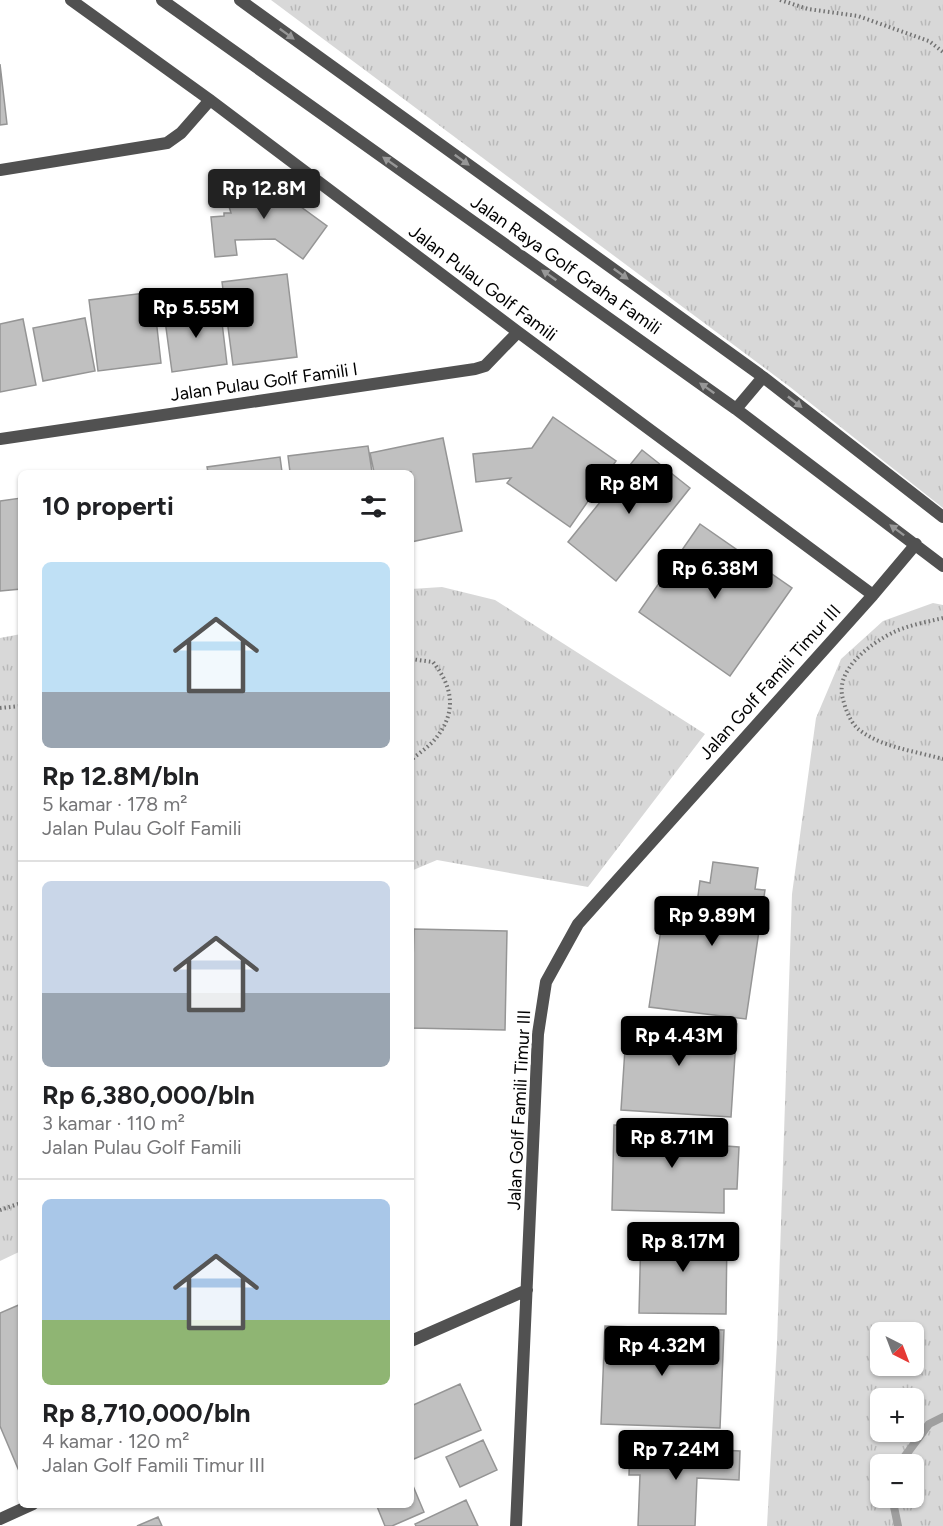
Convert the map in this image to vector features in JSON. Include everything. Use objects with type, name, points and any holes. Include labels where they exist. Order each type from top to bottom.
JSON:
[{"type":"street","name":"Jalan Pulau Golf Famili","points":[[71,0],[210,100],[873,595]]},
{"type":"street","name":"Jalan Raya Golf Graha Famili","points":[[162,0],[736,409],[943,566]]},
{"type":"street","name":"Jalan Raya Golf Graha Famili","points":[[240,0],[763,377],[943,517]]},
{"type":"street","points":[[0,170],[168,143],[181,133],[210,100]]},
{"type":"street","name":"Jalan Pulau Golf Famili I","points":[[0,439],[475,369],[486,366],[518,332]]},
{"type":"street","points":[[736,409],[763,377]]},
{"type":"street","name":"Jalan Golf Famili Timur III","points":[[516,1526],[537,1034],[546,982],[578,924],[916,544]]},
{"type":"street","points":[[414,1340],[527,1290]]},
{"type":"street","points":[[0,1519],[24,1508]]},
{"type":"path","points":[[780,0],[808,9],[858,16],[929,41],[943,52]]},
{"type":"path","points":[[943,618],[895,632],[867,648],[844,673],[841,692],[846,709],[856,727],[882,742],[943,759]]},
{"type":"path","points":[[414,659],[433,662],[444,675],[451,693],[447,721],[435,740],[414,758]]},
{"type":"path","points":[[0,708],[18,706]]},
{"type":"path","points":[[0,1210],[18,1204]]},
{"type":"green space","points":[[271,0],[943,0],[943,508],[790,387]]},
{"type":"green space","points":[[442,587],[495,600],[705,734],[588,887],[437,860],[414,870],[414,589]]},
{"type":"green space","points":[[933,603],[943,605],[943,1526],[767,1526],[777,1343],[792,894],[816,718],[841,659],[883,621]]},
{"type":"green space","points":[[18,635],[18,1252],[0,1261],[0,638]]},
{"type":"building","points":[[0,64],[7,124],[0,125]]},
{"type":"building","points":[[260,177],[327,226],[303,259],[275,239],[235,240],[237,255],[215,257],[211,217],[231,213],[223,187]]},
{"type":"building","points":[[287,274],[297,357],[233,365],[222,282]]},
{"type":"building","points":[[153,292],[161,363],[98,371],[89,300]]},
{"type":"building","points":[[220,306],[227,364],[172,372],[164,313]]},
{"type":"building","points":[[85,318],[95,371],[43,381],[33,328]]},
{"type":"building","points":[[23,319],[36,385],[0,392],[0,324]]},
{"type":"building","points":[[553,417],[616,461],[570,527],[507,483],[511,478],[476,482],[473,454],[532,448]]},
{"type":"building","points":[[443,438],[462,531],[414,541],[414,470],[374,470],[370,453]]},
{"type":"building","points":[[368,446],[372,470],[290,470],[288,456]]},
{"type":"building","points":[[642,450],[690,488],[616,581],[568,542]]},
{"type":"building","points":[[280,457],[282,470],[208,470],[207,467]]},
{"type":"building","points":[[18,498],[18,589],[0,591],[0,501]]},
{"type":"building","points":[[700,524],[792,588],[730,676],[639,612]]},
{"type":"building","points":[[713,862],[758,868],[755,889],[765,890],[746,1019],[649,1007],[662,923],[674,925],[676,907],[696,911],[700,881],[710,883]]},
{"type":"building","points":[[414,929],[507,931],[505,1030],[414,1028]]},
{"type":"building","points":[[627,1018],[737,1024],[731,1117],[621,1110]]},
{"type":"building","points":[[614,1125],[726,1127],[726,1146],[739,1147],[737,1189],[724,1189],[724,1213],[612,1210]]},
{"type":"building","points":[[641,1232],[727,1234],[726,1314],[639,1313]]},
{"type":"building","points":[[18,1305],[18,1469],[0,1426],[0,1313]]},
{"type":"building","points":[[605,1326],[724,1330],[720,1428],[601,1424]]},
{"type":"building","points":[[460,1384],[481,1430],[414,1459],[414,1405]]},
{"type":"building","points":[[483,1440],[497,1470],[460,1487],[446,1457]]},
{"type":"building","points":[[630,1446],[740,1451],[739,1480],[697,1478],[695,1526],[638,1526],[640,1475],[629,1475]]},
{"type":"building","points":[[414,1488],[424,1512],[392,1526],[385,1526],[378,1508],[414,1508]]},
{"type":"building","points":[[466,1500],[478,1526],[416,1526],[415,1524]]},
{"type":"building","points":[[158,1517],[162,1526],[137,1526]]},
{"type":"waterway","points":[[906,1454],[929,1424],[943,1417]]},
{"type":"waterway","points":[[894,1508],[898,1526]]}]
